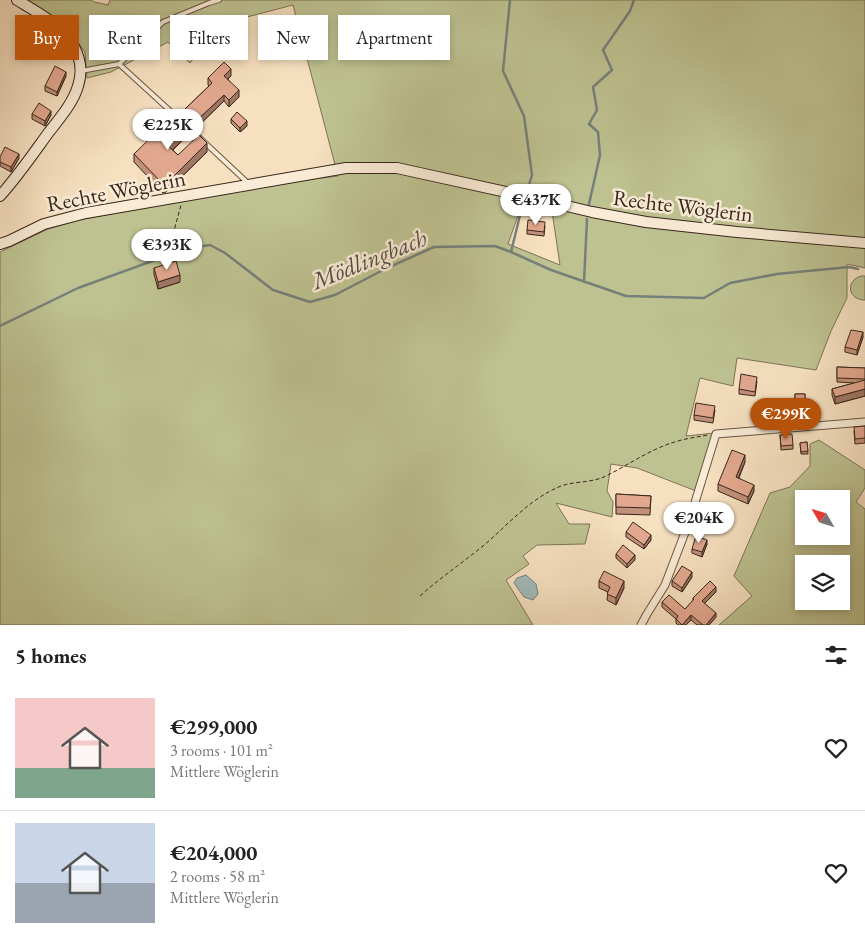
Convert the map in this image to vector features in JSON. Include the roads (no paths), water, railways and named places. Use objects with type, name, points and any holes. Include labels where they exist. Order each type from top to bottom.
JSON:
[{"type":"main road","name":"Rechte Wöglerin","points":[[0,196],[69,105],[78,86],[80,70],[77,53],[66,34],[17,0]]},
{"type":"main road","name":"Rechte Wöglerin","points":[[0,244],[9,242],[37,227],[86,213],[346,168],[397,168],[529,196],[592,212],[646,222],[865,243]]},
{"type":"street","points":[[641,625],[666,585],[689,522],[716,434],[865,422]]},
{"type":"lane","points":[[80,70],[120,64],[163,22],[219,0]]},
{"type":"lane","points":[[120,64],[178,118]]},
{"type":"lane","points":[[185,124],[250,185]]},
{"type":"water","points":[[526,575],[536,584],[538,594],[533,600],[524,597],[514,583],[517,578]]},
{"type":"waterway","points":[[510,0],[503,71],[524,116],[532,175],[528,188]]},
{"type":"waterway","points":[[589,204],[600,155],[598,132],[589,124],[597,110],[593,87],[612,70],[603,50],[630,11],[634,0]]},
{"type":"waterway","points":[[511,252],[523,203]]},
{"type":"waterway","points":[[584,282],[587,219]]},
{"type":"waterway","name":"Mödlingbach","points":[[0,326],[78,288],[188,248],[210,245],[225,253],[273,290],[310,302],[335,295],[385,269],[434,247],[495,246],[551,270],[626,296],[704,298],[730,283],[777,274],[849,267],[858,269]]}]
